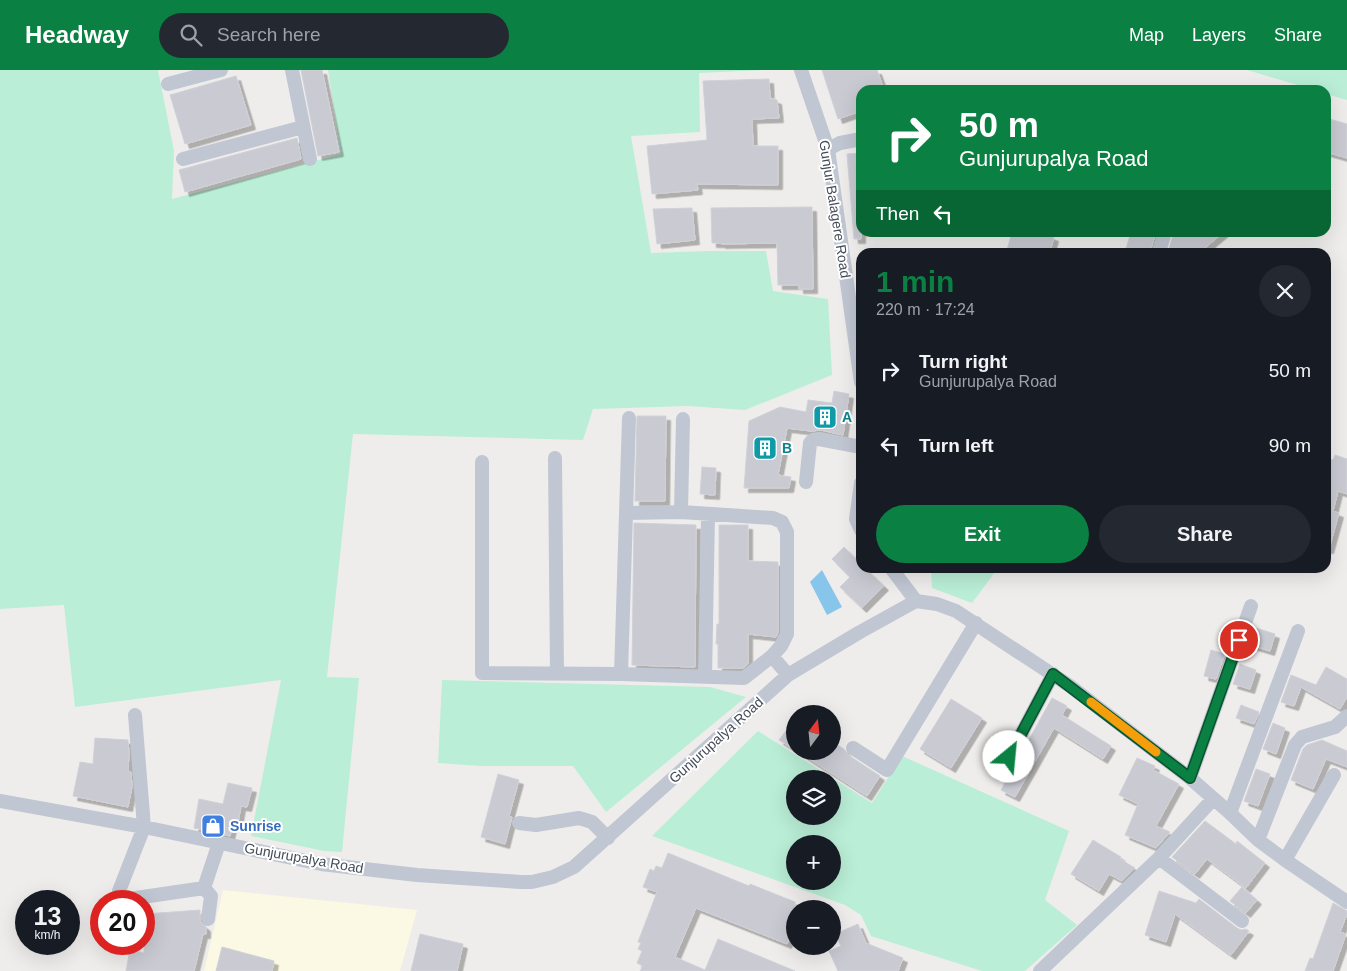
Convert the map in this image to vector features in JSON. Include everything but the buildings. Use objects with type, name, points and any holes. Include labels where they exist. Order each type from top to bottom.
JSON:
[{"type":"street","points":[[168,84],[221,70]]},
{"type":"street","points":[[292,70],[310,159]]},
{"type":"street","name":"Gunjur Balagere Road","points":[[801,70],[828,149],[856,339]]},
{"type":"street","points":[[183,159],[304,127]]},
{"type":"street","points":[[828,149],[840,143],[856,140]]},
{"type":"street","points":[[621,674],[629,418]]},
{"type":"street","points":[[681,512],[683,419]]},
{"type":"street","points":[[806,482],[810,442],[819,439],[856,446]]},
{"type":"street","points":[[554,458],[557,674]]},
{"type":"street","points":[[482,462],[482,673],[621,674],[744,678],[772,656],[788,634],[787,532],[782,522],[773,518],[681,512],[627,513]]},
{"type":"street","points":[[706,677],[708,514]]},
{"type":"street","points":[[895,573],[916,601],[937,604],[956,611],[1053,674],[1190,778],[1258,840],[1284,860],[1347,902]]},
{"type":"street","name":"Gunjurupalya Road","points":[[0,801],[144,827],[321,864],[416,875],[532,882],[552,877],[574,867],[788,676],[860,632],[916,601]]},
{"type":"street","points":[[1190,778],[1251,606]]},
{"type":"street","points":[[853,748],[887,770],[976,623]]},
{"type":"street","points":[[1230,813],[1298,631]]},
{"type":"street","points":[[772,656],[788,676]]},
{"type":"street","points":[[1000,774],[1053,674]]},
{"type":"street","points":[[135,715],[144,827],[119,890],[122,896],[129,899],[204,888]]},
{"type":"street","points":[[1258,840],[1295,745],[1302,737],[1335,727],[1347,716]]},
{"type":"street","points":[[1284,860],[1334,775]]},
{"type":"street","points":[[1040,971],[1159,858],[1213,799]]},
{"type":"street","points":[[519,823],[536,825],[579,818],[592,822],[608,838]]},
{"type":"street","points":[[204,888],[219,843]]},
{"type":"street","points":[[1159,858],[1242,922]]},
{"type":"street","points":[[204,888],[211,896],[208,919]]},
{"type":"shaded area","points":[[223,890],[417,910],[400,971],[204,971]]},
{"type":"green space","points":[[0,70],[158,70],[174,151],[172,199],[341,154],[328,70],[763,70],[699,73],[700,132],[631,136],[651,253],[766,251],[773,291],[828,299],[832,375],[745,410],[688,406],[593,409],[583,440],[353,434],[327,677],[359,678],[342,852],[324,851],[251,836],[281,680],[75,707],[64,605],[0,609]]},
{"type":"green space","points":[[1247,70],[1347,70],[1347,100],[1331,95],[1331,85],[1297,85]]},
{"type":"green space","points":[[931,573],[994,573],[972,603],[932,588]]},
{"type":"green space","points":[[442,680],[710,687],[746,697],[606,812],[573,766],[481,766],[438,763]]},
{"type":"green space","points":[[758,731],[786,749],[786,760],[804,760],[820,770],[786,770],[786,825],[841,825],[841,783],[872,803],[902,756],[1069,831],[1045,900],[1077,925],[1025,971],[982,971],[871,936],[861,915],[841,904],[841,900],[831,900],[803,890],[841,890],[841,835],[786,835],[786,884],[652,836]]},
{"type":"water","points":[[822,570],[842,607],[827,615],[810,582]]},
{"type":"slow traffic","points":[[1091,702],[1156,752]]},
{"type":"place","name":"A","points":[[825,417]]},
{"type":"place","name":"B","points":[[765,448]]},
{"type":"place","name":"Sunrise","points":[[213,826]]},
{"type":"route","points":[[1009,757],[1053,674],[1190,778],[1239,640]]}]
